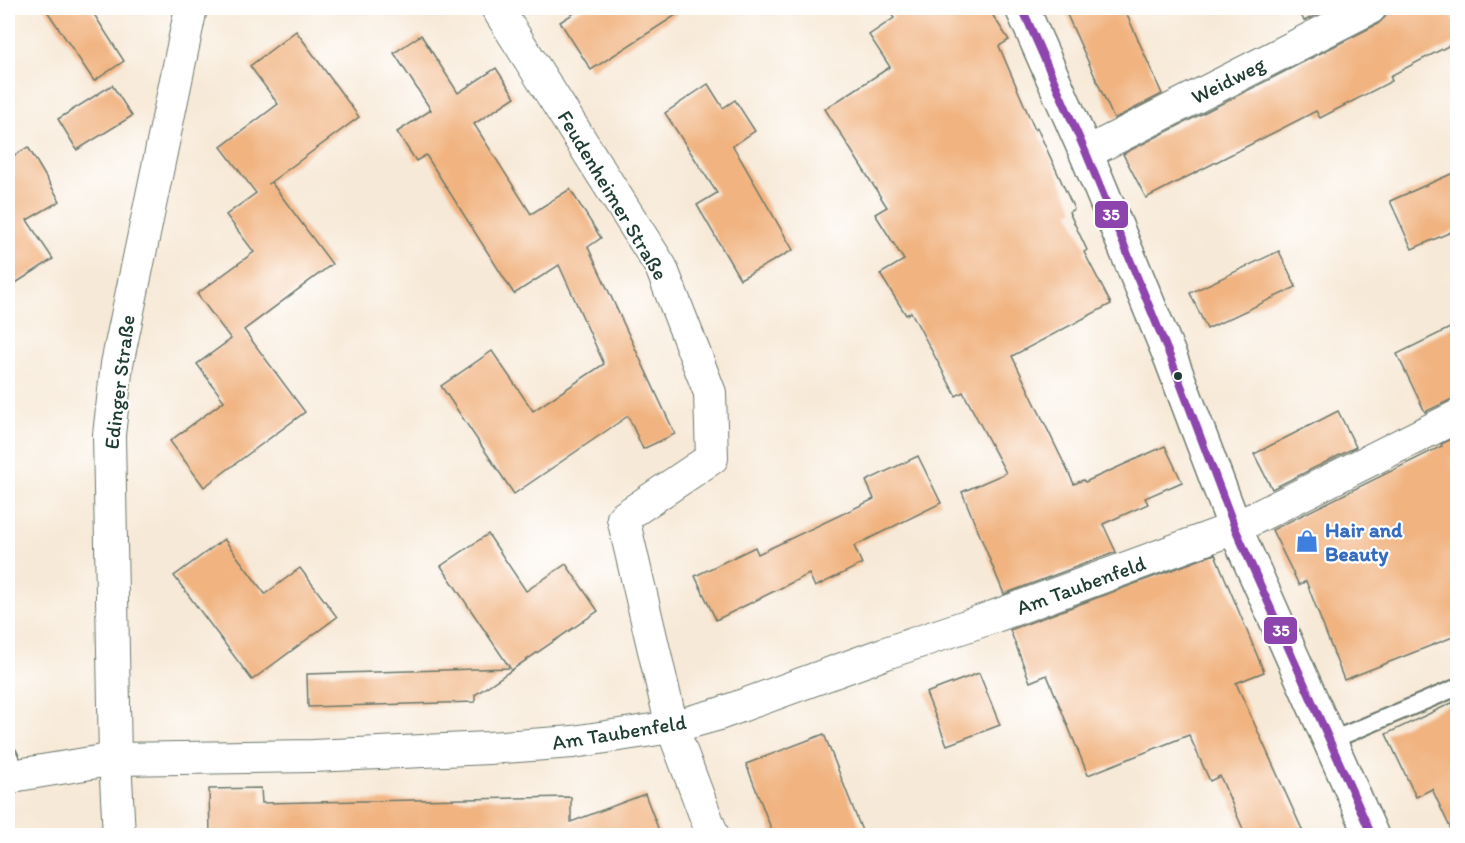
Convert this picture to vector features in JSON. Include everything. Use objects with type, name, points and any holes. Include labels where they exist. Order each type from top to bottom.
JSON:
[{"type":"street","name":"Edinger Straße","points":[[119,836],[115,759],[109,435],[117,364],[191,8]]},
{"type":"street","name":"Feudenheimer Straße","points":[[497,8],[661,267],[710,393],[712,458],[623,518],[672,727],[713,836]]},
{"type":"street","points":[[1022,8],[1086,153],[1171,359],[1235,528],[1372,836]]},
{"type":"street","name":"Weidweg","points":[[1086,153],[1370,8]]},
{"type":"street","name":"Am Taubenfeld","points":[[11,769],[115,759],[313,756],[489,748],[573,742],[672,727],[718,714],[886,652],[993,617],[1235,528],[1458,416]]},
{"type":"lane","points":[[1330,741],[1458,687]]},
{"type":"building","points":[[45,8],[90,8],[124,61],[94,81]]},
{"type":"building","points":[[582,8],[687,8],[591,70],[560,22]]},
{"type":"building","points":[[887,8],[988,8],[1009,40],[999,46],[1035,130],[1037,128],[1074,209],[1069,212],[1087,250],[1084,252],[1111,304],[1012,356],[1074,484],[1083,480],[1085,482],[1165,446],[1182,482],[1145,498],[1148,504],[1103,524],[1116,552],[1004,594],[962,492],[1006,473],[963,392],[956,396],[911,312],[906,315],[880,274],[904,260],[875,214],[887,207],[825,109],[890,67],[869,35],[894,18]]},
{"type":"building","points":[[1064,8],[1124,8],[1162,94],[1114,119]]},
{"type":"building","points":[[1298,8],[1331,8],[1304,21]]},
{"type":"building","points":[[1388,8],[1447,8],[1458,28],[1458,41],[1390,76],[1392,81],[1320,118],[1316,111],[1146,198],[1123,154],[1378,24],[1385,17]]},
{"type":"building","points":[[296,31],[359,117],[268,184],[271,182],[332,264],[244,330],[305,412],[204,487],[170,441],[224,401],[197,364],[231,339],[197,294],[254,252],[226,215],[256,193],[221,147],[278,104],[250,66]]},
{"type":"building","points":[[421,35],[458,93],[496,68],[515,97],[474,124],[531,214],[570,189],[601,238],[588,247],[675,434],[643,449],[628,416],[514,494],[441,386],[492,351],[533,411],[604,364],[559,265],[514,294],[426,155],[416,161],[397,132],[431,110],[394,53]]},
{"type":"building","points":[[708,84],[723,108],[735,100],[755,131],[733,146],[793,250],[740,279],[697,205],[717,193],[665,113]]},
{"type":"building","points":[[112,85],[132,116],[77,150],[58,119]]},
{"type":"building","points":[[28,147],[60,201],[27,220],[53,259],[8,288],[8,159]]},
{"type":"building","points":[[1458,171],[1458,229],[1412,249],[1390,201]]},
{"type":"building","points":[[1279,251],[1296,287],[1207,329],[1190,293]]},
{"type":"building","points":[[1458,324],[1458,398],[1425,412],[1397,354]]},
{"type":"building","points":[[1338,411],[1356,447],[1272,489],[1254,454]]},
{"type":"building","points":[[1458,436],[1458,635],[1344,680],[1306,581],[1299,585],[1272,530]]},
{"type":"building","points":[[918,456],[941,503],[854,546],[862,564],[815,587],[809,574],[716,620],[695,576],[755,547],[758,554],[874,499],[866,481]]},
{"type":"building","points":[[488,534],[526,591],[566,564],[598,611],[475,695],[475,702],[308,707],[307,674],[510,668],[441,566]]},
{"type":"building","points":[[224,539],[265,594],[300,568],[337,617],[252,680],[174,576]]},
{"type":"building","points":[[1215,554],[1264,672],[1236,683],[1305,836],[1246,836],[1220,776],[1210,781],[1189,735],[1088,775],[1047,675],[1030,682],[1010,630]]},
{"type":"building","points":[[979,673],[1000,725],[947,745],[926,693]]},
{"type":"building","points":[[1458,700],[1458,836],[1454,836],[1432,789],[1416,797],[1386,734]]},
{"type":"building","points":[[824,734],[864,836],[774,836],[746,764]]},
{"type":"building","points":[[261,788],[262,803],[571,797],[571,822],[645,794],[661,836],[210,836],[209,789]]},
{"type":"transit line","name":"35","points":[[1022,8],[1086,153],[1171,359],[1235,528],[1372,836]]},
{"type":"place","name":"Hair and Beauty","points":[[1307,541]]}]
